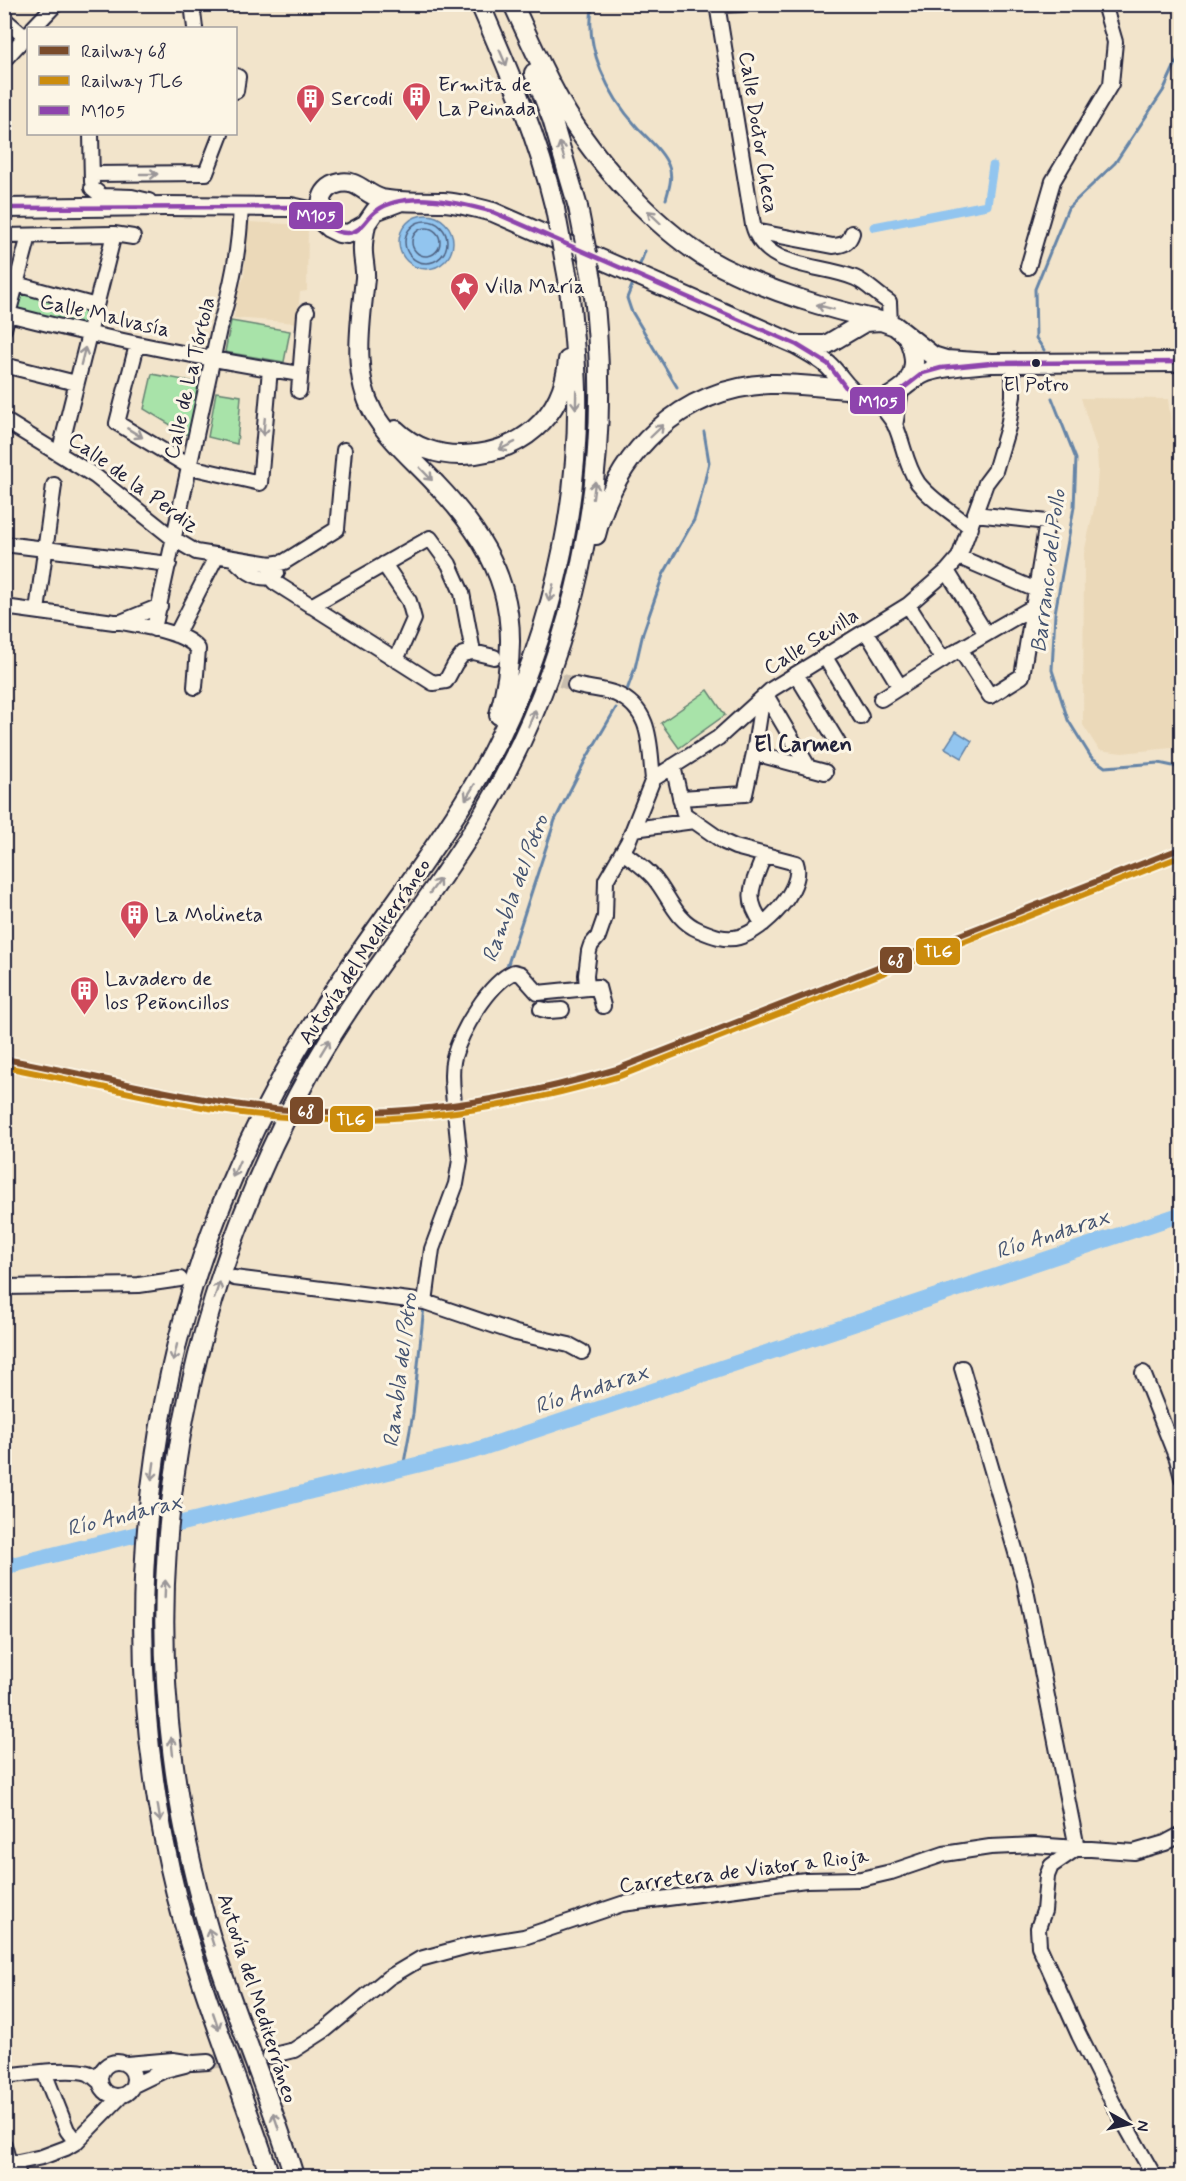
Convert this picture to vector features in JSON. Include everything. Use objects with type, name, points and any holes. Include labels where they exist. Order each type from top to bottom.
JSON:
[{"type":"highway","name":"Autovía del Mediterráneo","points":[[270,2176],[201,1977],[178,1902],[159,1814],[142,1650],[144,1560],[150,1497],[162,1413],[178,1343],[203,1257],[235,1171],[273,1094],[348,970],[447,828],[488,761],[525,677],[543,623],[562,544],[571,492],[577,394],[568,279],[548,181],[526,114],[480,4]]},
{"type":"highway","name":"Autovía del Mediterráneo","points":[[294,2176],[218,1959],[189,1851],[171,1740],[165,1647],[164,1597],[171,1500],[186,1407],[208,1317],[253,1189],[285,1119],[324,1049],[364,985],[452,862],[495,793],[526,732],[551,673],[575,593],[596,468],[600,365],[592,279],[578,207],[552,119],[504,4]]},
{"type":"highway","points":[[513,4],[574,125],[619,182],[660,223],[719,266],[757,284],[803,302],[886,323],[933,356],[946,360],[991,363]]},
{"type":"highway","points":[[404,201],[383,207],[354,232],[334,230],[323,220],[320,212],[322,199],[327,192],[332,186],[341,183],[354,183],[381,199],[447,203],[493,212],[797,345],[828,364],[843,383],[862,398],[877,401],[892,397],[923,373],[940,368],[991,363],[1182,362]]},
{"type":"highway","points":[[4,208],[92,190],[165,206],[303,208],[353,245],[359,260],[363,287]]},
{"type":"highway","points":[[364,191],[371,202],[363,247],[365,277],[359,361],[366,394],[373,412],[393,440],[449,497],[473,526],[492,560],[504,592],[512,650],[505,694],[491,738],[488,761]]},
{"type":"highway","points":[[280,206],[311,200],[327,192]]},
{"type":"highway","points":[[366,394],[384,419],[400,435],[420,446],[437,453],[457,455],[500,450],[526,436],[545,418],[558,399],[568,362],[568,332],[572,308]]},
{"type":"highway","points":[[797,345],[826,345],[865,322],[886,323]]},
{"type":"highway","points":[[842,337],[837,350],[836,365],[843,383]]},
{"type":"highway","points":[[902,390],[911,378],[915,366],[914,352],[908,338]]},
{"type":"highway","points":[[575,593],[588,569],[600,519],[613,487],[645,442],[678,413],[693,403],[745,387],[843,383]]},
{"type":"street","points":[[35,27],[56,4]]},
{"type":"street","points":[[192,4],[195,27]]},
{"type":"street","points":[[718,5],[744,4]]},
{"type":"street","points":[[1028,267],[1053,181],[1111,84],[1115,42],[1104,4]]},
{"type":"street","name":"Calle Doctor Checa","points":[[718,5],[754,231],[768,250],[779,258],[842,273],[869,286],[889,302],[886,323]]},
{"type":"street","points":[[4,19],[27,32]]},
{"type":"street","points":[[4,60],[27,35]]},
{"type":"street","points":[[91,135],[92,190],[206,173],[221,135]]},
{"type":"street","name":"Calle de La Tórtola","points":[[154,629],[219,329],[236,267],[241,206]]},
{"type":"street","points":[[754,231],[833,246],[843,245],[850,240],[852,233]]},
{"type":"street","points":[[59,454],[114,234]]},
{"type":"street","points":[[4,236],[114,234],[133,237]]},
{"type":"street","points":[[4,329],[29,236]]},
{"type":"street","points":[[16,284],[96,306]]},
{"type":"street","points":[[299,391],[305,314],[308,311]]},
{"type":"street","name":"Calle Malvasía","points":[[8,314],[88,335],[213,360],[300,374]]},
{"type":"street","points":[[137,345],[117,423],[190,467],[260,483],[270,369]]},
{"type":"street","points":[[4,365],[76,383]]},
{"type":"street","name":"Calle Sevilla","points":[[653,779],[718,738],[764,698],[796,675],[908,605],[947,571],[959,557],[986,483],[995,471],[1003,446],[1013,396],[1013,376]]},
{"type":"street","points":[[895,426],[902,390]]},
{"type":"street","points":[[877,401],[895,426],[905,460],[919,484],[930,497],[957,515],[970,528]]},
{"type":"street","name":"Calle de la Perdiz","points":[[4,420],[117,491],[174,539],[196,552],[271,564],[284,562]]},
{"type":"street","points":[[234,559],[245,572],[270,577],[276,575],[284,562],[337,529],[344,450]]},
{"type":"street","points":[[37,611],[54,485]]},
{"type":"street","points":[[960,649],[990,696],[1022,676],[1047,522],[975,514]]},
{"type":"street","points":[[311,606],[430,538],[449,564],[462,592],[473,652]]},
{"type":"street","points":[[4,544],[169,564]]},
{"type":"street","points":[[176,635],[217,555]]},
{"type":"street","points":[[959,557],[1036,590]]},
{"type":"street","points":[[384,564],[409,601],[414,619],[396,660]]},
{"type":"street","points":[[947,571],[986,634]]},
{"type":"street","points":[[270,577],[274,582],[433,683],[446,681],[455,663],[463,654],[473,652],[494,657]]},
{"type":"street","points":[[908,605],[943,660]]},
{"type":"street","points":[[121,622],[160,606]]},
{"type":"street","points":[[4,607],[121,622],[176,635],[195,644],[198,649],[195,687]]},
{"type":"street","points":[[881,699],[960,649],[1033,607]]},
{"type":"street","points":[[866,631],[900,687]]},
{"type":"street","points":[[825,657],[861,717]]},
{"type":"street","points":[[796,675],[838,743]]},
{"type":"street","points":[[575,685],[615,694],[626,699],[636,710],[649,731],[653,779],[634,829],[606,880],[605,916],[598,937],[589,951],[587,988]]},
{"type":"street","points":[[680,798],[745,794],[764,698]]},
{"type":"street","points":[[764,698],[809,768]]},
{"type":"street","points":[[754,753],[825,772]]},
{"type":"street","points":[[623,852],[654,878],[685,923],[719,938],[729,939],[750,933],[775,914],[797,878],[796,863],[724,842],[684,814],[673,766]]},
{"type":"street","points":[[634,829],[694,821]]},
{"type":"street","points":[[762,924],[752,910],[751,891],[764,855]]},
{"type":"street","points":[[426,1302],[432,1249],[456,1184],[460,1160],[452,1080],[454,1058],[474,1011],[503,977],[514,972],[522,974],[538,993],[598,987],[603,1006]]},
{"type":"street","points":[[549,992],[551,1010]]},
{"type":"street","points":[[234,1278],[426,1302],[516,1333],[569,1345],[582,1352]]},
{"type":"street","points":[[4,1287],[139,1285],[180,1279]]},
{"type":"street","points":[[963,1368],[1024,1580],[1077,1848],[1051,1866],[1047,1876],[1047,1894],[1037,1936],[1039,1946],[1078,2035],[1154,2176]]},
{"type":"street","points":[[1143,1373],[1177,1459],[1182,1478]]},
{"type":"street","name":"Carretera de Viator a Rioja","points":[[270,2056],[294,2050],[325,2030],[388,1978],[420,1959],[468,1946],[524,1937],[622,1904],[806,1880],[861,1879],[891,1872],[944,1854],[990,1847],[1034,1845],[1134,1852],[1165,1844],[1182,1834]]},
{"type":"street","points":[[4,2076],[105,2066],[116,2061],[127,2064],[173,2060],[193,2063]]},
{"type":"street","points":[[134,2085],[165,2070],[208,2062]]},
{"type":"street","points":[[10,2163],[42,2157],[76,2142],[108,2108],[131,2090],[134,2085],[134,2074],[127,2064]]},
{"type":"street","points":[[105,2066],[100,2076],[108,2108]]},
{"type":"street","points":[[47,2072],[88,2073],[115,2097],[121,2096]]},
{"type":"street","points":[[47,2072],[67,2130],[76,2142]]},
{"type":"street","points":[[4,2145],[10,2163],[19,2176]]},
{"type":"shaded area","points":[[248,222],[308,225],[307,291],[300,292],[297,323],[234,318],[238,290],[244,277]]},
{"type":"shaded area","points":[[1081,398],[1168,399],[1178,479],[1182,479],[1181,747],[1122,753],[1099,750],[1083,725],[1084,553],[1096,500],[1098,468],[1097,450]]},
{"type":"green space","points":[[22,292],[91,309],[87,328],[17,311]]},
{"type":"green space","points":[[231,321],[290,331],[284,362],[225,352]]},
{"type":"green space","points":[[152,374],[200,383],[189,436],[144,409]]},
{"type":"green space","points":[[216,392],[241,396],[237,444],[208,437]]},
{"type":"green space","points":[[708,690],[725,715],[679,748],[661,723]]},
{"type":"water","points":[[421,215],[431,215],[441,219],[449,227],[453,242],[449,257],[441,265],[431,269],[421,269],[411,265],[403,257],[399,247],[399,237],[403,227],[411,219]]},
{"type":"water","points":[[956,731],[972,741],[962,758],[945,748]]},
{"type":"waterway","name":"Rambla del Potro","points":[[593,4],[591,20],[595,54],[617,101],[667,161],[671,178],[666,199]]},
{"type":"waterway","name":"Barranco del Pollo","points":[[1044,350],[1036,338],[1035,289],[1068,208],[1115,163],[1163,91],[1182,50]]},
{"type":"waterway","points":[[874,227],[987,205],[993,166]]},
{"type":"waterway","name":"Rambla del Potro","points":[[639,267],[645,251]]},
{"type":"waterway","name":"Rambla del Potro","points":[[633,283],[627,298],[631,310],[677,387]]},
{"type":"waterway","name":"Barranco del Pollo","points":[[1052,398],[1076,459],[1074,507],[1055,613],[1052,670],[1068,720],[1091,757],[1105,767],[1159,763],[1182,768]]},
{"type":"waterway","name":"Rambla del Potro","points":[[627,690],[663,575],[694,520],[701,497],[709,462],[704,432]]},
{"type":"waterway","name":"Rambla del Potro","points":[[503,972],[507,967],[555,820],[586,759],[616,708]]},
{"type":"waterway","name":"Río Andarax","points":[[4,1567],[473,1451],[1182,1214]]},
{"type":"waterway","name":"Rambla del Potro","points":[[403,1468],[413,1414],[424,1306]]},
{"type":"tunnel","points":[[501,660],[575,685]]},
{"type":"tunnel","points":[[208,2062],[262,2057]]},
{"type":"rail line","name":"68","points":[[4,1059],[181,1095],[289,1110],[337,1112],[431,1108],[524,1093],[617,1069],[1182,848]]},
{"type":"rail line","name":"TLG","points":[[4,1067],[182,1104],[291,1118],[386,1118],[480,1109],[573,1089],[620,1076],[1182,856]]},
{"type":"transit line","name":"M105","points":[[4,208],[291,207],[309,211],[336,231],[348,233],[357,230],[372,214],[388,204],[418,199],[465,205],[493,212],[797,345],[828,364],[847,389],[862,398],[877,401],[892,397],[923,373],[941,368],[991,363],[1182,362]]},
{"type":"place","name":"Ermita de La Peinada","points":[[417,122]]},
{"type":"place","name":"Sercodi","points":[[310,124]]},
{"type":"place","name":"Villa María","points":[[464,312]]},
{"type":"place","name":"El Potro","points":[[1036,363]]},
{"type":"place","name":"La Molineta","points":[[134,940]]},
{"type":"place","name":"Lavadero de los Peñoncillos","points":[[84,1016]]},
{"type":"district","name":"El Carmen","points":[[803,743]]}]
